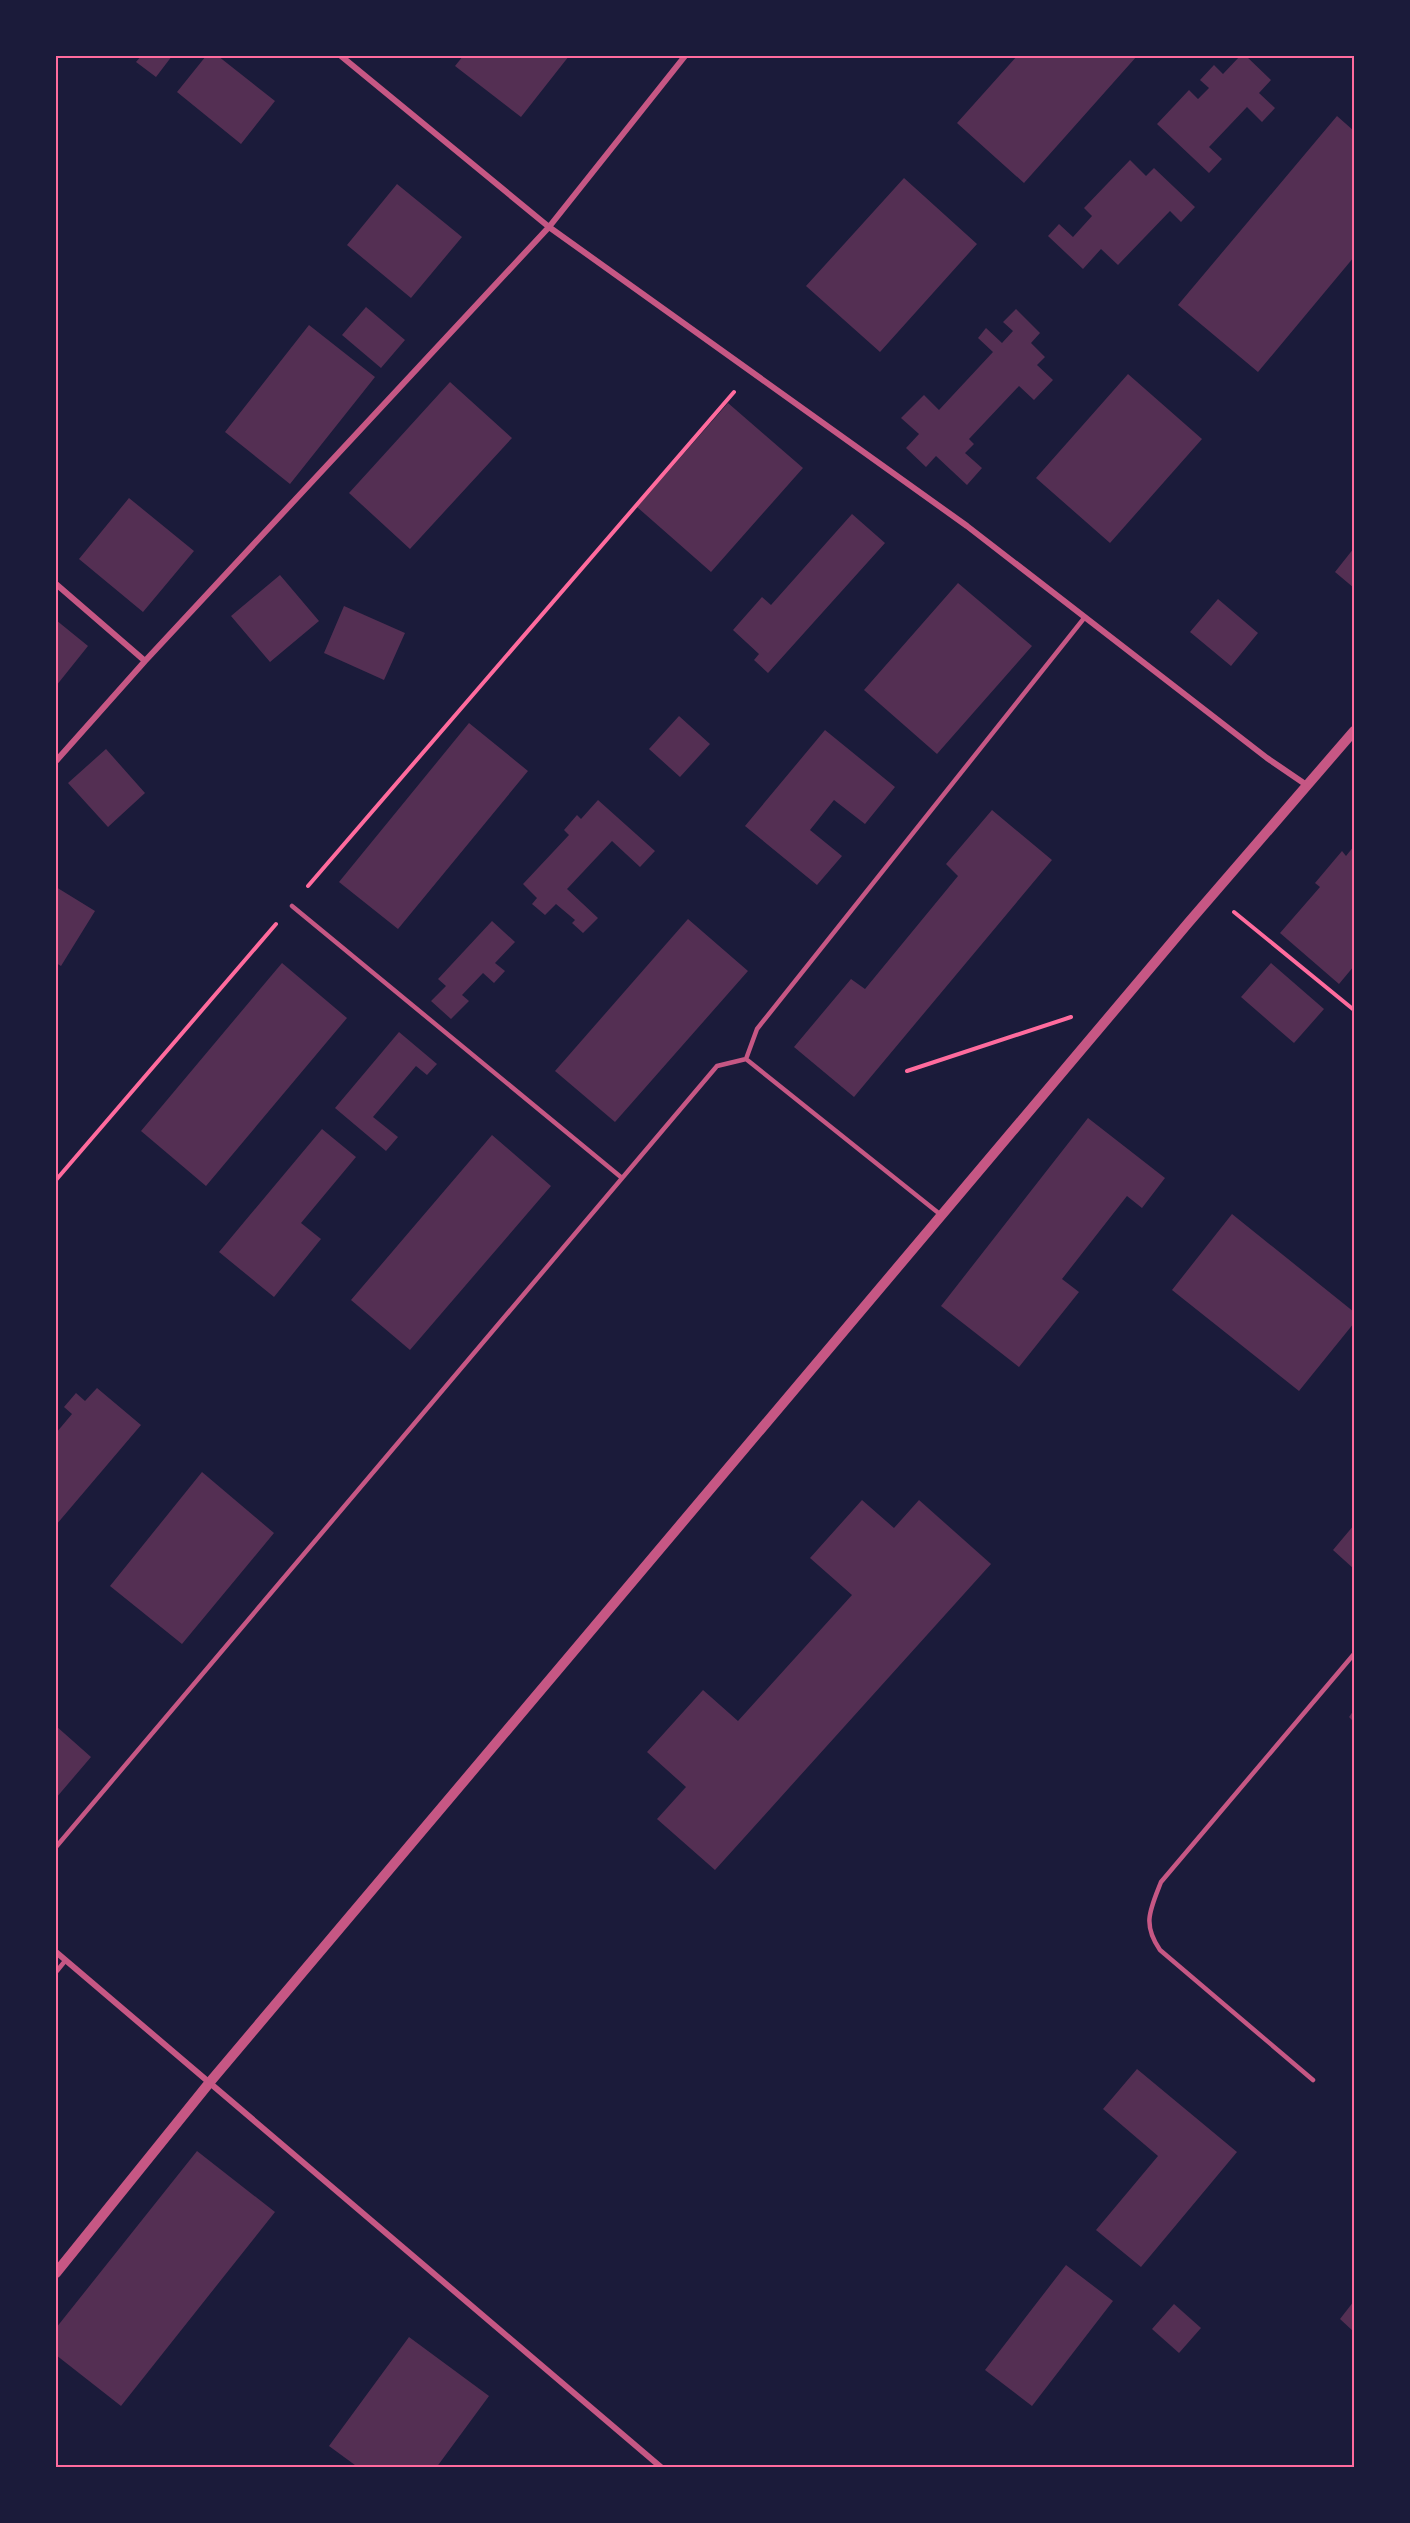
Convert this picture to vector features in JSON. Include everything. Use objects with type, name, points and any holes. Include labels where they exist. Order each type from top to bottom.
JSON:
[{"type":"street","points":[[341,56],[549,227],[967,526],[1267,758],[1308,786]]},
{"type":"street","points":[[56,761],[145,661],[549,227],[685,56]]},
{"type":"street","points":[[56,584],[145,661]]},
{"type":"street","points":[[56,2273],[210,2082],[941,1215],[1354,730]]},
{"type":"street","points":[[56,1953],[662,2468]]},
{"type":"lane","points":[[747,1059],[757,1029],[1085,617]]},
{"type":"lane","points":[[292,906],[622,1178]]},
{"type":"lane","points":[[56,1847],[717,1066],[747,1059]]},
{"type":"lane","points":[[747,1059],[941,1215]]},
{"type":"lane","points":[[1313,2080],[1160,1950],[1150,1936],[1150,1911],[1161,1882],[1354,1654]]},
{"type":"lane","points":[[56,1972],[65,1961]]},
{"type":"path","points":[[56,1180],[751,372]]},
{"type":"path","points":[[1234,912],[1354,1010]]},
{"type":"path","points":[[907,1071],[1077,1015]]},
{"type":"building","points":[[141,56],[172,56],[156,77],[136,62]]},
{"type":"building","points":[[206,56],[218,56],[275,101],[241,144],[177,92]]},
{"type":"building","points":[[463,56],[569,56],[521,117],[455,66]]},
{"type":"building","points":[[1017,56],[1137,56],[1024,183],[957,123]]},
{"type":"building","points":[[1240,56],[1246,56],[1271,80],[1259,93],[1275,108],[1262,122],[1247,107],[1209,147],[1222,159],[1209,173],[1157,124],[1189,90],[1198,99],[1209,88],[1200,80],[1214,65],[1223,74]]},
{"type":"building","points":[[1337,116],[1354,131],[1354,257],[1258,372],[1178,305]]},
{"type":"building","points":[[1130,160],[1146,176],[1154,168],[1195,207],[1181,222],[1170,211],[1118,265],[1101,249],[1083,269],[1048,236],[1059,224],[1073,237],[1092,216],[1084,208]]},
{"type":"building","points":[[904,178],[977,244],[880,352],[806,286]]},
{"type":"building","points":[[397,184],[462,237],[411,298],[347,245]]},
{"type":"building","points":[[366,307],[405,340],[381,368],[342,335]]},
{"type":"building","points":[[1016,309],[1040,333],[1031,343],[1045,357],[1037,365],[1053,380],[1034,400],[1019,386],[969,439],[974,444],[965,453],[982,468],[967,485],[936,456],[926,467],[906,448],[919,434],[901,418],[924,395],[939,410],[993,352],[978,338],[986,328],[1002,343],[1013,331],[1003,322]]},
{"type":"building","points":[[309,325],[375,377],[290,484],[225,432]]},
{"type":"building","points":[[1128,374],[1202,439],[1110,543],[1036,478]]},
{"type":"building","points":[[450,382],[512,438],[410,549],[349,493]]},
{"type":"building","points":[[728,403],[803,468],[711,572],[637,507]]},
{"type":"building","points":[[129,498],[194,551],[143,612],[79,559]]},
{"type":"building","points":[[852,514],[885,543],[768,673],[754,660],[759,654],[733,630],[762,597],[771,605]]},
{"type":"building","points":[[1354,548],[1354,588],[1335,572]]},
{"type":"building","points":[[280,575],[319,621],[270,662],[231,616]]},
{"type":"building","points":[[958,583],[1032,646],[937,754],[864,690]]},
{"type":"building","points":[[1218,599],[1258,633],[1231,666],[1190,632]]},
{"type":"building","points":[[344,606],[405,633],[384,680],[324,653]]},
{"type":"building","points":[[56,620],[88,646],[56,686]]},
{"type":"building","points":[[679,716],[710,744],[680,777],[649,749]]},
{"type":"building","points":[[469,723],[528,771],[398,929],[339,882]]},
{"type":"building","points":[[825,730],[895,787],[865,824],[834,800],[810,830],[842,856],[817,885],[745,826]]},
{"type":"building","points":[[106,749],[145,793],[108,827],[68,783]]},
{"type":"building","points":[[598,800],[655,851],[640,867],[612,841],[567,889],[598,918],[583,933],[572,923],[575,920],[556,904],[545,915],[532,904],[537,898],[523,884],[569,835],[564,830],[577,815],[581,819]]},
{"type":"building","points":[[992,810],[1052,860],[854,1097],[794,1047],[851,979],[865,989],[958,876],[946,864]]},
{"type":"building","points":[[1354,846],[1354,966],[1339,984],[1280,933],[1320,887],[1315,883],[1342,851],[1346,856]]},
{"type":"building","points":[[56,887],[95,911],[61,966],[56,963]]},
{"type":"building","points":[[688,919],[748,971],[615,1122],[555,1071]]},
{"type":"building","points":[[492,921],[515,942],[495,963],[505,971],[494,983],[483,973],[462,995],[469,1001],[451,1019],[431,1001],[446,986],[438,979]]},
{"type":"building","points":[[282,963],[347,1018],[206,1186],[141,1131]]},
{"type":"building","points":[[1271,963],[1324,1009],[1294,1043],[1241,997]]},
{"type":"building","points":[[399,1032],[437,1064],[427,1075],[416,1066],[373,1117],[398,1137],[386,1151],[335,1108]]},
{"type":"building","points":[[1088,1118],[1165,1178],[1142,1208],[1127,1196],[1062,1279],[1079,1292],[1019,1367],[941,1306]]},
{"type":"building","points":[[322,1129],[356,1157],[301,1223],[321,1239],[274,1297],[219,1252]]},
{"type":"building","points":[[492,1135],[551,1186],[410,1350],[351,1300]]},
{"type":"building","points":[[1232,1214],[1354,1312],[1354,1323],[1299,1391],[1172,1290]]},
{"type":"building","points":[[97,1388],[141,1425],[56,1525],[56,1433],[72,1414],[64,1407],[76,1393],[85,1401]]},
{"type":"building","points":[[202,1472],[274,1533],[182,1644],[110,1586]]},
{"type":"building","points":[[862,1500],[894,1528],[919,1500],[991,1564],[715,1870],[657,1819],[686,1787],[647,1752],[703,1690],[738,1721],[852,1595],[810,1558]]},
{"type":"building","points":[[1354,1525],[1354,1569],[1333,1550]]},
{"type":"building","points":[[1354,1710],[1354,1722],[1349,1717]]},
{"type":"building","points":[[56,1726],[91,1757],[56,1798]]},
{"type":"building","points":[[1137,2069],[1237,2152],[1141,2267],[1096,2230],[1158,2156],[1103,2109]]},
{"type":"building","points":[[197,2151],[275,2212],[121,2406],[56,2355],[56,2328]]},
{"type":"building","points":[[1066,2265],[1113,2301],[1032,2406],[985,2370]]},
{"type":"building","points":[[1354,2301],[1354,2332],[1340,2319]]},
{"type":"building","points":[[1174,2304],[1201,2328],[1179,2353],[1152,2329]]},
{"type":"building","points":[[409,2337],[489,2396],[436,2468],[359,2468],[329,2446]]}]
